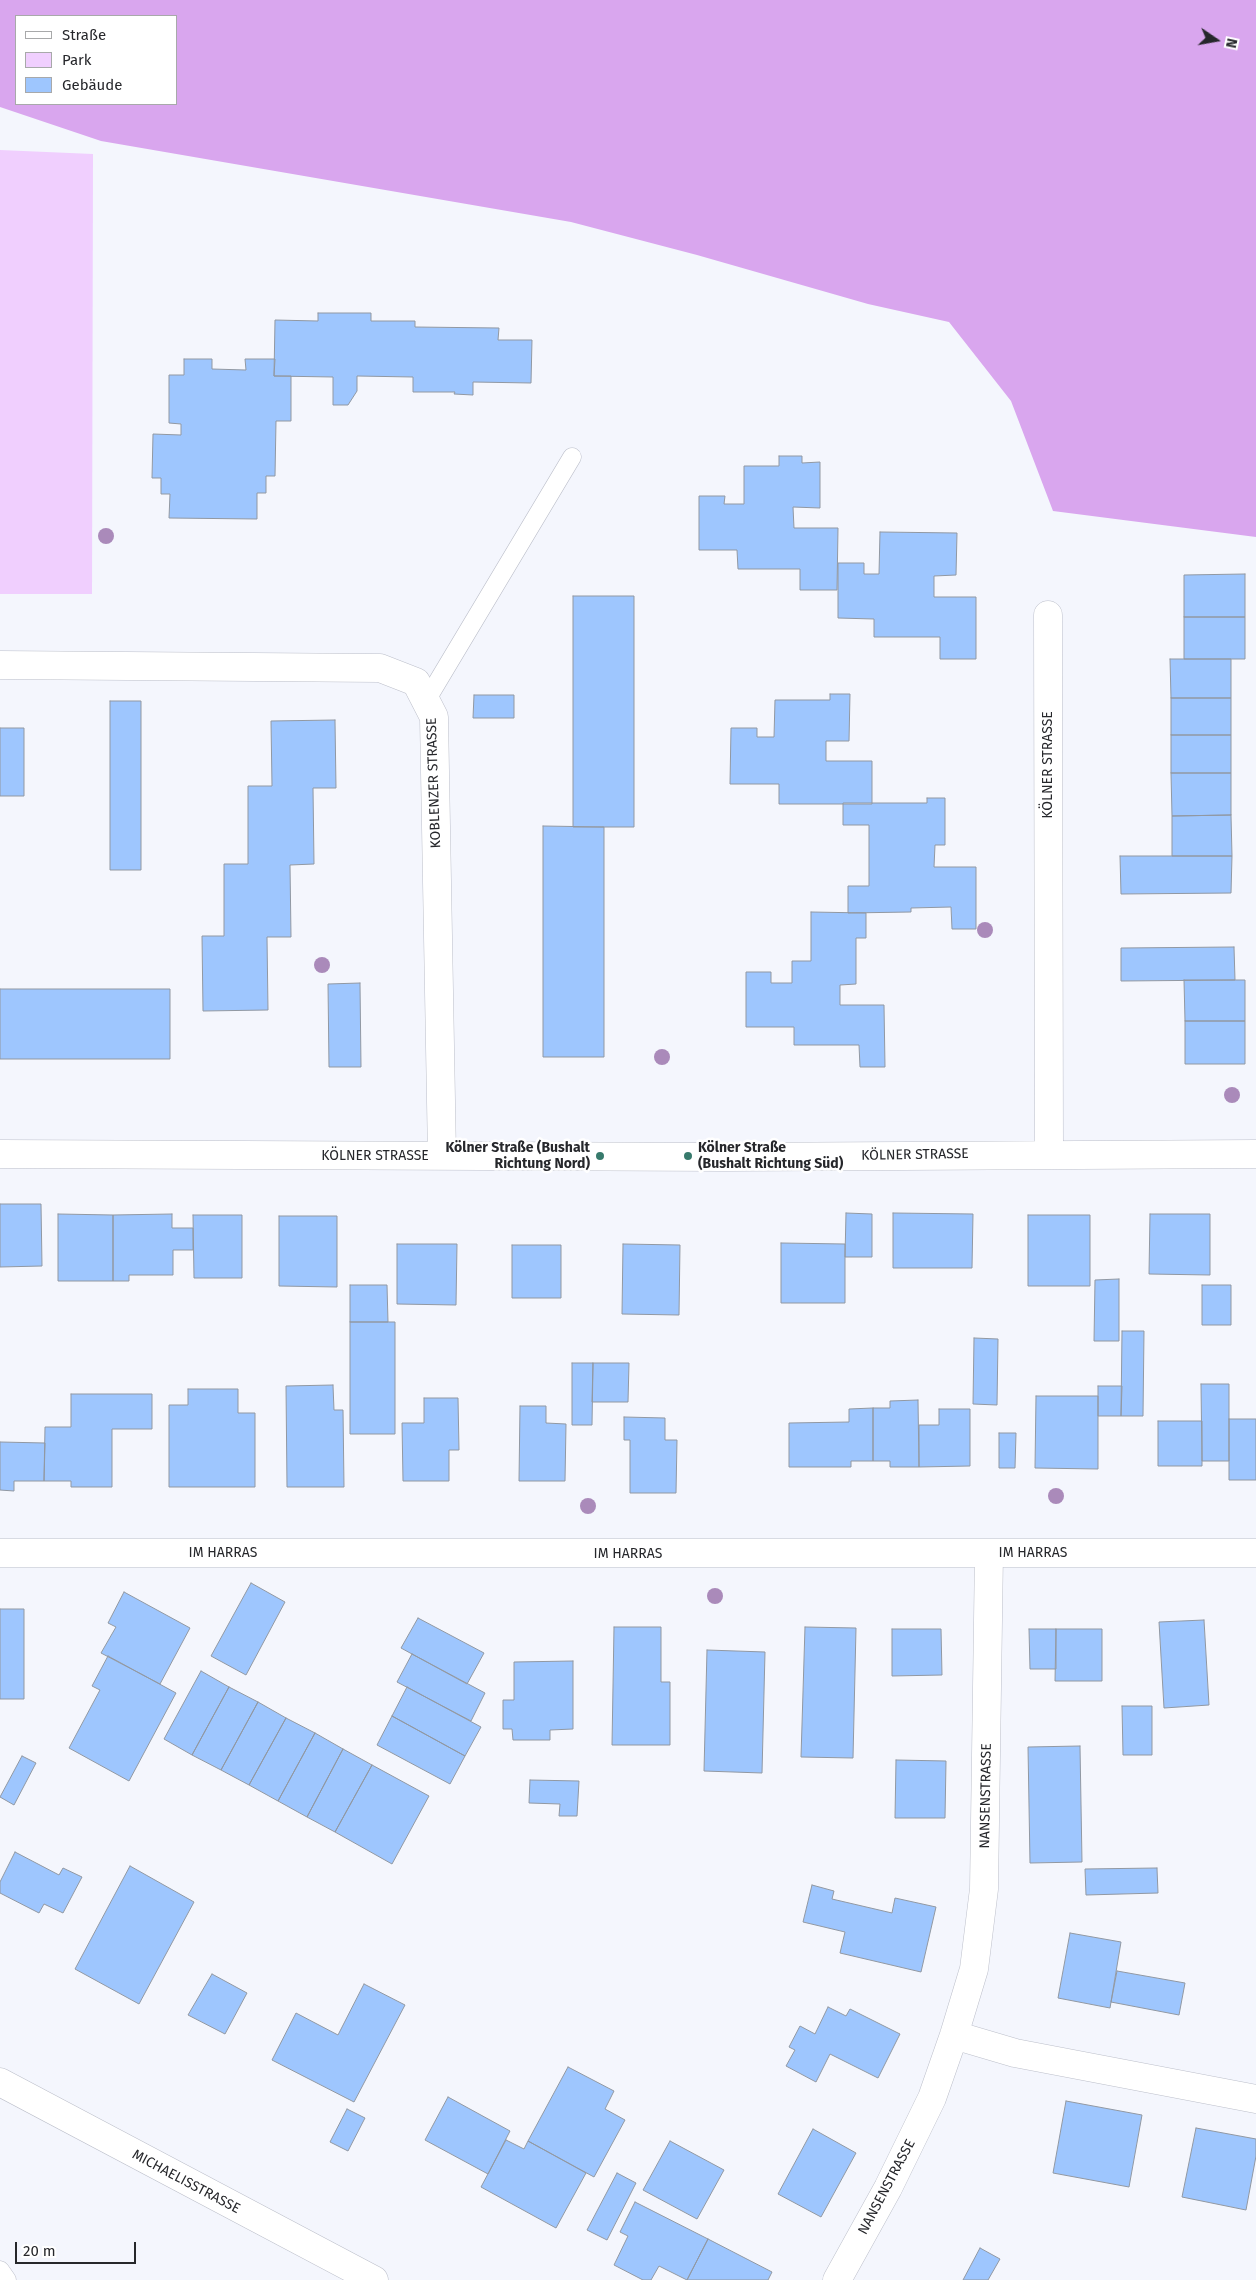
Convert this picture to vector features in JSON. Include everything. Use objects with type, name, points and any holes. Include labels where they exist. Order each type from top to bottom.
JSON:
[{"type":"street","name":"KÖLNER STRASSE","points":[[1048,615],[1049,1154]]},
{"type":"street","name":"KOBLENZER STRASSE","points":[[0,665],[380,668],[416,682],[434,717],[442,1156]]},
{"type":"street","name":"KÖLNER STRASSE","points":[[0,1154],[735,1157],[1256,1154]]},
{"type":"street","name":"IM HARRAS","points":[[0,1553],[1256,1553]]},
{"type":"street","name":"NANSENSTRASSE","points":[[837,2280],[888,2188],[932,2098],[974,1969],[984,1889],[989,1553]]},
{"type":"street","points":[[954,2035],[1015,2053],[1256,2099]]},
{"type":"street","name":"MICHAELISSTRASSE","points":[[0,2082],[374,2280]]},
{"type":"lane","points":[[426,701],[572,457]]},
{"type":"lane","points":[[0,2270],[8,2280]]},
{"type":"green space","points":[[0,150],[93,154],[92,594],[0,594]]},
{"type":"shaded area","points":[[0,0],[1256,0],[1256,537],[1053,511],[1011,401],[949,322],[868,304],[697,255],[571,222],[101,141],[0,107]]},
{"type":"building","points":[[318,313],[371,313],[371,321],[415,321],[415,327],[499,328],[498,340],[532,340],[531,383],[473,382],[473,395],[454,394],[455,392],[413,392],[413,377],[357,376],[357,391],[348,405],[333,405],[333,377],[274,376],[275,320],[318,321]]},
{"type":"building","points":[[184,359],[212,359],[212,369],[246,370],[245,359],[275,359],[274,376],[291,376],[291,421],[276,421],[275,476],[266,476],[266,493],[257,493],[257,519],[169,518],[170,494],[161,494],[161,478],[152,478],[153,434],[181,435],[181,424],[169,423],[169,375],[184,375]]},
{"type":"building","points":[[779,456],[802,456],[802,463],[820,462],[820,508],[793,507],[794,528],[838,528],[837,590],[800,590],[800,569],[738,569],[737,550],[699,550],[699,496],[725,496],[724,504],[744,504],[744,466],[779,466]]},
{"type":"building","points":[[880,532],[957,533],[956,575],[934,576],[934,597],[976,597],[976,659],[940,659],[940,637],[874,637],[874,619],[838,618],[838,563],[864,563],[864,574],[879,574]]},
{"type":"building","points":[[1245,574],[1245,617],[1184,617],[1184,575]]},
{"type":"building","points":[[573,596],[634,596],[634,827],[573,827]]},
{"type":"building","points":[[1184,617],[1245,617],[1245,659],[1184,659]]},
{"type":"building","points":[[1170,659],[1231,659],[1231,698],[1171,698]]},
{"type":"building","points":[[830,694],[850,694],[849,741],[826,741],[826,761],[872,761],[872,804],[779,804],[779,784],[730,784],[731,728],[757,728],[757,737],[774,737],[775,700],[830,700]]},
{"type":"building","points":[[474,695],[514,695],[514,718],[473,718]]},
{"type":"building","points":[[1171,698],[1231,698],[1231,735],[1171,735]]},
{"type":"building","points":[[110,701],[141,701],[141,870],[110,870]]},
{"type":"building","points":[[335,720],[336,788],[313,788],[314,864],[290,865],[291,937],[267,937],[268,1010],[203,1011],[202,936],[224,936],[224,864],[248,864],[248,786],[272,786],[271,721]]},
{"type":"building","points":[[0,728],[24,728],[24,796],[0,796]]},
{"type":"building","points":[[1171,735],[1231,735],[1231,773],[1171,773]]},
{"type":"building","points":[[1171,773],[1231,773],[1231,815],[1172,816]]},
{"type":"building","points":[[927,798],[945,798],[945,845],[935,845],[934,867],[976,867],[976,929],[952,929],[951,907],[911,908],[911,912],[848,913],[848,886],[869,886],[869,825],[843,825],[843,803],[927,803]]},
{"type":"building","points":[[1231,815],[1232,856],[1172,856],[1172,816]]},
{"type":"building","points":[[543,826],[604,827],[604,1057],[543,1057]]},
{"type":"building","points":[[1120,856],[1232,856],[1231,893],[1121,894]]},
{"type":"building","points":[[811,912],[866,913],[866,938],[856,938],[856,984],[840,985],[840,1005],[884,1005],[885,1067],[860,1067],[859,1045],[794,1045],[794,1027],[746,1027],[746,972],[771,972],[771,983],[792,983],[792,961],[811,961]]},
{"type":"building","points":[[1234,947],[1235,980],[1121,981],[1121,948]]},
{"type":"building","points":[[1184,980],[1245,980],[1245,1021],[1185,1021]]},
{"type":"building","points":[[360,983],[361,1067],[329,1067],[328,984]]},
{"type":"building","points":[[0,989],[170,989],[170,1059],[0,1059]]},
{"type":"building","points":[[1185,1021],[1245,1021],[1245,1064],[1185,1064]]},
{"type":"building","points":[[0,1204],[41,1204],[42,1266],[0,1267]]},
{"type":"building","points":[[846,1213],[872,1214],[872,1257],[845,1257]]},
{"type":"building","points":[[893,1213],[973,1214],[972,1268],[893,1268]]},
{"type":"building","points":[[58,1214],[113,1215],[113,1281],[58,1281]]},
{"type":"building","points":[[172,1214],[172,1228],[193,1228],[193,1250],[173,1250],[173,1275],[129,1275],[129,1281],[113,1281],[113,1215]]},
{"type":"building","points":[[1150,1214],[1210,1214],[1210,1275],[1149,1274]]},
{"type":"building","points":[[193,1215],[242,1215],[242,1278],[194,1278]]},
{"type":"building","points":[[1028,1215],[1090,1215],[1090,1286],[1028,1286]]},
{"type":"building","points":[[279,1216],[337,1216],[337,1287],[279,1286]]},
{"type":"building","points":[[781,1243],[845,1244],[845,1303],[781,1303]]},
{"type":"building","points":[[397,1244],[457,1244],[456,1305],[397,1304]]},
{"type":"building","points":[[623,1244],[680,1245],[679,1315],[622,1314]]},
{"type":"building","points":[[512,1245],[561,1245],[561,1298],[512,1298]]},
{"type":"building","points":[[1119,1279],[1119,1341],[1094,1341],[1095,1280]]},
{"type":"building","points":[[350,1285],[387,1285],[388,1322],[350,1322]]},
{"type":"building","points":[[1202,1285],[1231,1285],[1231,1325],[1202,1325]]},
{"type":"building","points":[[350,1322],[395,1322],[395,1434],[350,1434]]},
{"type":"building","points":[[1122,1331],[1144,1331],[1143,1416],[1121,1416]]},
{"type":"building","points":[[974,1338],[998,1339],[997,1405],[973,1404]]},
{"type":"building","points":[[572,1363],[593,1363],[592,1425],[572,1425]]},
{"type":"building","points":[[593,1363],[629,1363],[628,1402],[592,1402]]},
{"type":"building","points":[[1201,1384],[1229,1384],[1229,1461],[1202,1461]]},
{"type":"building","points":[[333,1385],[334,1410],[343,1410],[344,1487],[287,1487],[286,1386]]},
{"type":"building","points":[[1098,1386],[1122,1386],[1121,1416],[1098,1416]]},
{"type":"building","points":[[188,1389],[238,1389],[238,1413],[255,1413],[255,1487],[169,1487],[169,1405],[188,1405]]},
{"type":"building","points":[[71,1394],[152,1394],[152,1429],[112,1429],[112,1487],[71,1487],[71,1481],[44,1481],[45,1427],[71,1427]]},
{"type":"building","points":[[1036,1396],[1098,1396],[1098,1469],[1035,1468]]},
{"type":"building","points":[[424,1398],[458,1398],[459,1450],[449,1450],[449,1481],[403,1481],[402,1423],[424,1423]]},
{"type":"building","points":[[918,1400],[919,1467],[890,1467],[890,1461],[873,1461],[873,1408],[890,1408],[890,1401]]},
{"type":"building","points":[[520,1406],[546,1406],[546,1423],[566,1424],[565,1481],[519,1481]]},
{"type":"building","points":[[873,1408],[873,1461],[851,1461],[851,1467],[789,1467],[789,1423],[849,1422],[849,1409]]},
{"type":"building","points":[[939,1409],[970,1409],[970,1466],[919,1467],[919,1425],[939,1425]]},
{"type":"building","points":[[624,1417],[665,1418],[665,1440],[677,1440],[676,1493],[630,1493],[630,1440],[624,1440]]},
{"type":"building","points":[[1229,1419],[1256,1419],[1256,1480],[1229,1480]]},
{"type":"building","points":[[1158,1421],[1202,1421],[1202,1466],[1158,1466]]},
{"type":"building","points":[[999,1433],[1016,1433],[1015,1468],[999,1468]]},
{"type":"building","points":[[0,1442],[45,1443],[44,1481],[14,1481],[14,1491],[0,1490]]},
{"type":"building","points":[[251,1583],[285,1602],[246,1675],[211,1656]]},
{"type":"building","points":[[124,1592],[190,1628],[160,1684],[101,1653],[116,1627],[108,1623]]},
{"type":"building","points":[[0,1609],[24,1609],[24,1699],[0,1699]]},
{"type":"building","points":[[418,1618],[484,1653],[467,1684],[401,1648]]},
{"type":"building","points":[[1204,1620],[1209,1705],[1164,1708],[1159,1622]]},
{"type":"building","points":[[614,1627],[661,1627],[661,1682],[670,1682],[670,1745],[612,1745]]},
{"type":"building","points":[[805,1627],[856,1628],[853,1758],[801,1757]]},
{"type":"building","points":[[892,1629],[941,1629],[942,1675],[892,1676]]},
{"type":"building","points":[[1029,1629],[1056,1629],[1056,1669],[1030,1669]]},
{"type":"building","points":[[1056,1629],[1102,1629],[1102,1681],[1055,1681]]},
{"type":"building","points":[[707,1650],[765,1652],[762,1773],[704,1771]]},
{"type":"building","points":[[412,1654],[485,1693],[471,1721],[397,1682]]},
{"type":"building","points":[[108,1656],[176,1693],[129,1781],[69,1748],[100,1690],[92,1686]]},
{"type":"building","points":[[573,1661],[573,1729],[550,1730],[550,1740],[513,1740],[512,1729],[503,1729],[503,1700],[514,1700],[514,1662]]},
{"type":"building","points":[[201,1671],[229,1687],[192,1755],[164,1739]]},
{"type":"building","points":[[229,1687],[258,1702],[221,1770],[192,1755]]},
{"type":"building","points":[[407,1687],[481,1727],[465,1756],[392,1716]]},
{"type":"building","points":[[258,1702],[286,1718],[249,1785],[221,1770]]},
{"type":"building","points":[[1122,1706],[1152,1706],[1152,1755],[1123,1755]]},
{"type":"building","points":[[392,1716],[465,1756],[450,1784],[377,1745]]},
{"type":"building","points":[[286,1718],[315,1733],[278,1801],[249,1785]]},
{"type":"building","points":[[315,1733],[343,1749],[307,1817],[278,1801]]},
{"type":"building","points":[[1080,1746],[1082,1862],[1030,1863],[1028,1747]]},
{"type":"building","points":[[343,1749],[372,1765],[335,1832],[307,1817]]},
{"type":"building","points":[[22,1756],[36,1763],[14,1805],[0,1797]]},
{"type":"building","points":[[896,1760],[946,1761],[945,1818],[895,1818]]},
{"type":"building","points":[[372,1765],[429,1796],[392,1864],[335,1832]]},
{"type":"building","points":[[530,1780],[579,1781],[577,1816],[559,1816],[560,1804],[529,1803]]},
{"type":"building","points":[[15,1852],[59,1875],[63,1868],[82,1877],[63,1913],[44,1904],[39,1913],[0,1893],[0,1882]]},
{"type":"building","points":[[130,1866],[194,1902],[139,2004],[75,1969]]},
{"type":"building","points":[[1157,1868],[1158,1893],[1086,1895],[1085,1869]]},
{"type":"building","points":[[812,1885],[834,1891],[832,1899],[892,1913],[895,1898],[936,1907],[921,1972],[840,1953],[845,1932],[803,1922]]},
{"type":"building","points":[[1070,1933],[1121,1942],[1110,2008],[1058,1998]]},
{"type":"building","points":[[1117,1971],[1185,1983],[1179,2015],[1111,2002]]},
{"type":"building","points":[[212,1974],[247,1993],[225,2034],[188,2015]]},
{"type":"building","points":[[364,1984],[405,2005],[354,2102],[272,2060],[296,2013],[338,2035]]},
{"type":"building","points":[[828,2007],[846,2016],[850,2009],[900,2034],[878,2078],[830,2054],[816,2082],[786,2066],[795,2050],[789,2047],[800,2026],[815,2034]]},
{"type":"building","points":[[568,2067],[614,2091],[605,2109],[625,2120],[594,2177],[528,2141]]},
{"type":"building","points":[[448,2097],[510,2131],[488,2174],[425,2140]]},
{"type":"building","points":[[1066,2101],[1142,2115],[1129,2187],[1053,2173]]},
{"type":"building","points":[[347,2109],[365,2118],[348,2151],[330,2142]]},
{"type":"building","points":[[1196,2128],[1256,2139],[1256,2156],[1246,2210],[1182,2197]]},
{"type":"building","points":[[813,2129],[856,2153],[821,2217],[778,2194]]},
{"type":"building","points":[[506,2140],[524,2149],[528,2141],[586,2173],[556,2228],[481,2187]]},
{"type":"building","points":[[670,2141],[724,2170],[697,2219],[643,2190]]},
{"type":"building","points":[[617,2173],[636,2183],[607,2240],[587,2230]]},
{"type":"building","points":[[635,2202],[708,2239],[687,2280],[659,2266],[651,2280],[643,2280],[614,2265],[628,2236],[620,2232]]},
{"type":"building","points":[[708,2239],[772,2272],[768,2280],[687,2280]]},
{"type":"building","points":[[980,2248],[1000,2259],[988,2280],[963,2280]]},
{"type":"place","name":"Kölner Straße (Bushalt Richtung Nord)","points":[[600,1156]]},
{"type":"place","name":"Kölner Straße (Bushalt Richtung Süd)","points":[[688,1156]]}]
